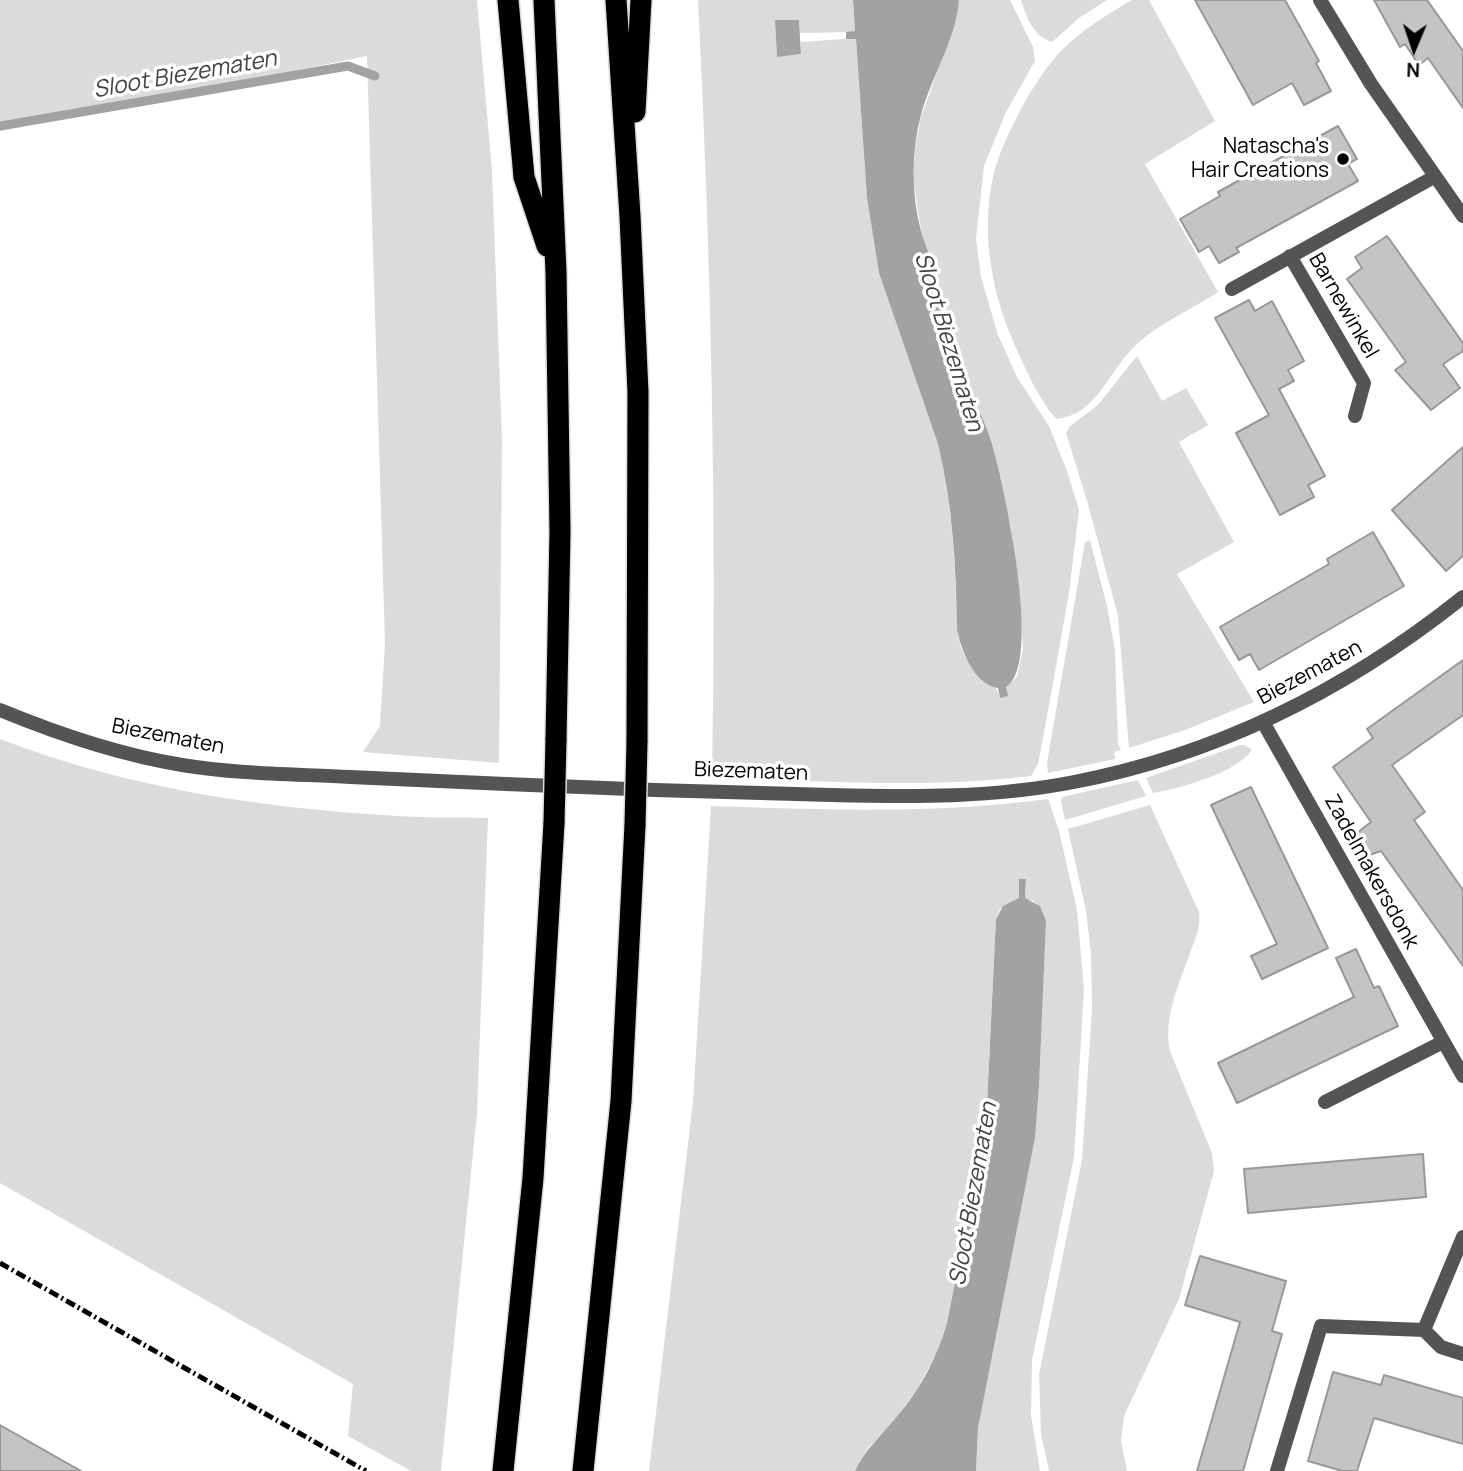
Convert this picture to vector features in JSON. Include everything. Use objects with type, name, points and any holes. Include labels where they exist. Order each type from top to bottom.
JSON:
[{"type":"highway","points":[[508,0],[524,177],[556,272]]},
{"type":"highway","points":[[503,1471],[533,1178],[554,823],[560,532],[556,272],[544,0]]},
{"type":"highway","points":[[583,1471],[621,1101],[637,742],[638,392],[631,216],[616,0]]},
{"type":"highway","points":[[631,216],[641,0]]},
{"type":"street","points":[[1320,0],[1371,84],[1463,216]]},
{"type":"street","name":"Barnewinkel","points":[[1232,289],[1434,177]]},
{"type":"street","name":"Barnewinkel","points":[[1290,256],[1364,383],[1355,416]]},
{"type":"street","name":"Biezematen","points":[[0,710],[99,745],[181,765],[235,771],[503,784],[904,797],[972,796],[1075,782],[1171,757],[1263,722],[1354,675],[1407,640],[1463,597]]},
{"type":"street","name":"Zadelmakersdonk","points":[[1263,722],[1463,1076]]},
{"type":"street","points":[[1325,1102],[1443,1042]]},
{"type":"street","points":[[1424,1329],[1463,1237]]},
{"type":"street","points":[[1277,1471],[1321,1326],[1424,1329],[1441,1348],[1463,1354]]},
{"type":"shaded area","points":[[0,0],[477,0],[492,171],[502,440],[499,763],[363,752],[380,726],[385,642],[367,56],[0,131]]},
{"type":"shaded area","points":[[698,0],[853,0],[855,32],[800,33],[799,20],[775,20],[777,56],[801,54],[801,42],[856,38],[867,198],[879,273],[938,444],[950,513],[960,645],[971,664],[995,686],[1000,698],[1006,687],[1017,677],[1023,649],[1011,528],[991,442],[953,342],[921,230],[913,179],[921,117],[956,19],[959,0],[1010,0],[1033,47],[1035,61],[1006,112],[984,166],[976,239],[981,277],[998,335],[1017,377],[1049,426],[1079,510],[1069,593],[1048,711],[1038,764],[1031,776],[912,783],[712,777],[712,388]]},
{"type":"shaded area","points":[[1021,0],[1107,0],[1079,18],[1052,42],[1035,31]]},
{"type":"shaded area","points":[[1132,0],[1149,0],[1215,121],[1145,164],[1218,292],[1150,333],[1131,350],[1091,402],[1070,416],[1057,419],[1044,403],[1026,371],[998,300],[988,234],[991,190],[995,169],[1007,136],[1046,69],[1079,35]]},
{"type":"shaded area","points":[[1137,356],[1162,401],[1186,388],[1208,425],[1179,442],[1234,542],[1177,574],[1254,702],[1185,730],[1129,748],[1118,616],[1066,433],[1069,427],[1098,405]]},
{"type":"shaded area","points":[[1090,540],[1115,650],[1118,744],[1121,750],[1114,752],[1115,759],[1048,773],[1047,763],[1085,542]]},
{"type":"shaded area","points":[[0,739],[96,771],[195,793],[346,812],[488,818],[477,1113],[441,1471],[411,1471],[348,1436],[353,1384],[0,1183]]},
{"type":"shaded area","points":[[1240,745],[1252,750],[1234,766],[1207,778],[1153,793],[1146,778]]},
{"type":"shaded area","points":[[1138,780],[1146,796],[1065,820],[1062,797]]},
{"type":"shaded area","points":[[1048,799],[1059,831],[1077,910],[1084,989],[1074,1157],[1032,1360],[1031,1415],[1040,1471],[976,1471],[978,1428],[1035,1138],[1039,1087],[1046,921],[1034,901],[1025,899],[1026,879],[1020,879],[1019,898],[1000,909],[996,919],[986,1126],[947,1323],[936,1354],[917,1389],[892,1423],[868,1448],[855,1471],[649,1471],[693,1102],[711,806],[922,809]]},
{"type":"shaded area","points":[[1150,805],[1199,912],[1198,931],[1178,987],[1168,1038],[1170,1051],[1212,1153],[1214,1171],[1179,1299],[1124,1416],[1121,1441],[1127,1471],[1049,1471],[1041,1434],[1039,1375],[1082,1160],[1092,1009],[1091,954],[1086,911],[1068,829]]},
{"type":"water","points":[[853,0],[959,0],[953,30],[921,115],[915,144],[914,188],[921,231],[961,368],[991,441],[1011,530],[1021,610],[1021,645],[1017,672],[1006,687],[1008,696],[1000,698],[998,688],[982,680],[970,666],[959,639],[950,513],[938,444],[879,273],[867,198],[856,39],[846,39],[846,32],[855,31]]},
{"type":"water","points":[[775,20],[799,20],[801,54],[777,57]]},
{"type":"water","points":[[1019,879],[1026,879],[1025,898],[1040,906],[1046,921],[1039,1087],[1035,1138],[978,1428],[976,1471],[855,1471],[921,1383],[947,1323],[986,1126],[996,919],[1003,906],[1019,898]]},
{"type":"building","points":[[1195,0],[1285,0],[1319,61],[1316,63],[1331,91],[1304,105],[1292,83],[1253,105]]},
{"type":"building","points":[[1374,0],[1427,0],[1463,51],[1463,108],[1428,58],[1419,65],[1405,44],[1400,47]]},
{"type":"building","points":[[1338,126],[1357,159],[1348,164],[1358,181],[1236,248],[1239,252],[1219,263],[1209,246],[1199,252],[1180,219],[1220,196],[1218,192]]},
{"type":"building","points":[[1387,236],[1463,343],[1463,351],[1443,364],[1460,388],[1431,410],[1395,370],[1406,362],[1347,279],[1362,268],[1355,257]]},
{"type":"building","points":[[1249,300],[1255,311],[1272,301],[1304,361],[1288,370],[1294,381],[1279,389],[1325,476],[1308,485],[1314,497],[1280,515],[1236,433],[1269,415],[1215,318]]},
{"type":"building","points":[[1463,447],[1463,556],[1446,571],[1392,510]]},
{"type":"building","points":[[1373,532],[1404,586],[1259,670],[1250,654],[1239,660],[1220,627],[1329,564],[1327,559]]},
{"type":"building","points":[[1463,660],[1463,715],[1392,765],[1425,812],[1414,820],[1463,890],[1463,966],[1381,851],[1366,856],[1353,836],[1371,822],[1333,767],[1373,738],[1367,729]]},
{"type":"building","points":[[1251,787],[1328,948],[1262,979],[1251,956],[1277,944],[1211,805]]},
{"type":"building","points":[[1356,949],[1374,988],[1379,986],[1398,1026],[1237,1103],[1218,1063],[1354,997],[1336,958]]},
{"type":"building","points":[[1423,1154],[1426,1197],[1248,1213],[1244,1169]]},
{"type":"building","points":[[1200,1256],[1286,1281],[1272,1331],[1282,1334],[1243,1471],[1197,1471],[1240,1322],[1185,1305]]},
{"type":"building","points":[[1333,1372],[1381,1385],[1384,1375],[1463,1398],[1463,1444],[1374,1418],[1357,1471],[1342,1471],[1308,1461]]},
{"type":"building","points":[[0,1425],[81,1471],[0,1471]]},
{"type":"waterway","name":"Sloot Biezematen","points":[[0,126],[348,66],[375,76]]},
{"type":"railway","points":[[0,1263],[366,1471]]},
{"type":"place","name":"Natascha's Hair Creations","points":[[1343,159]]}]
